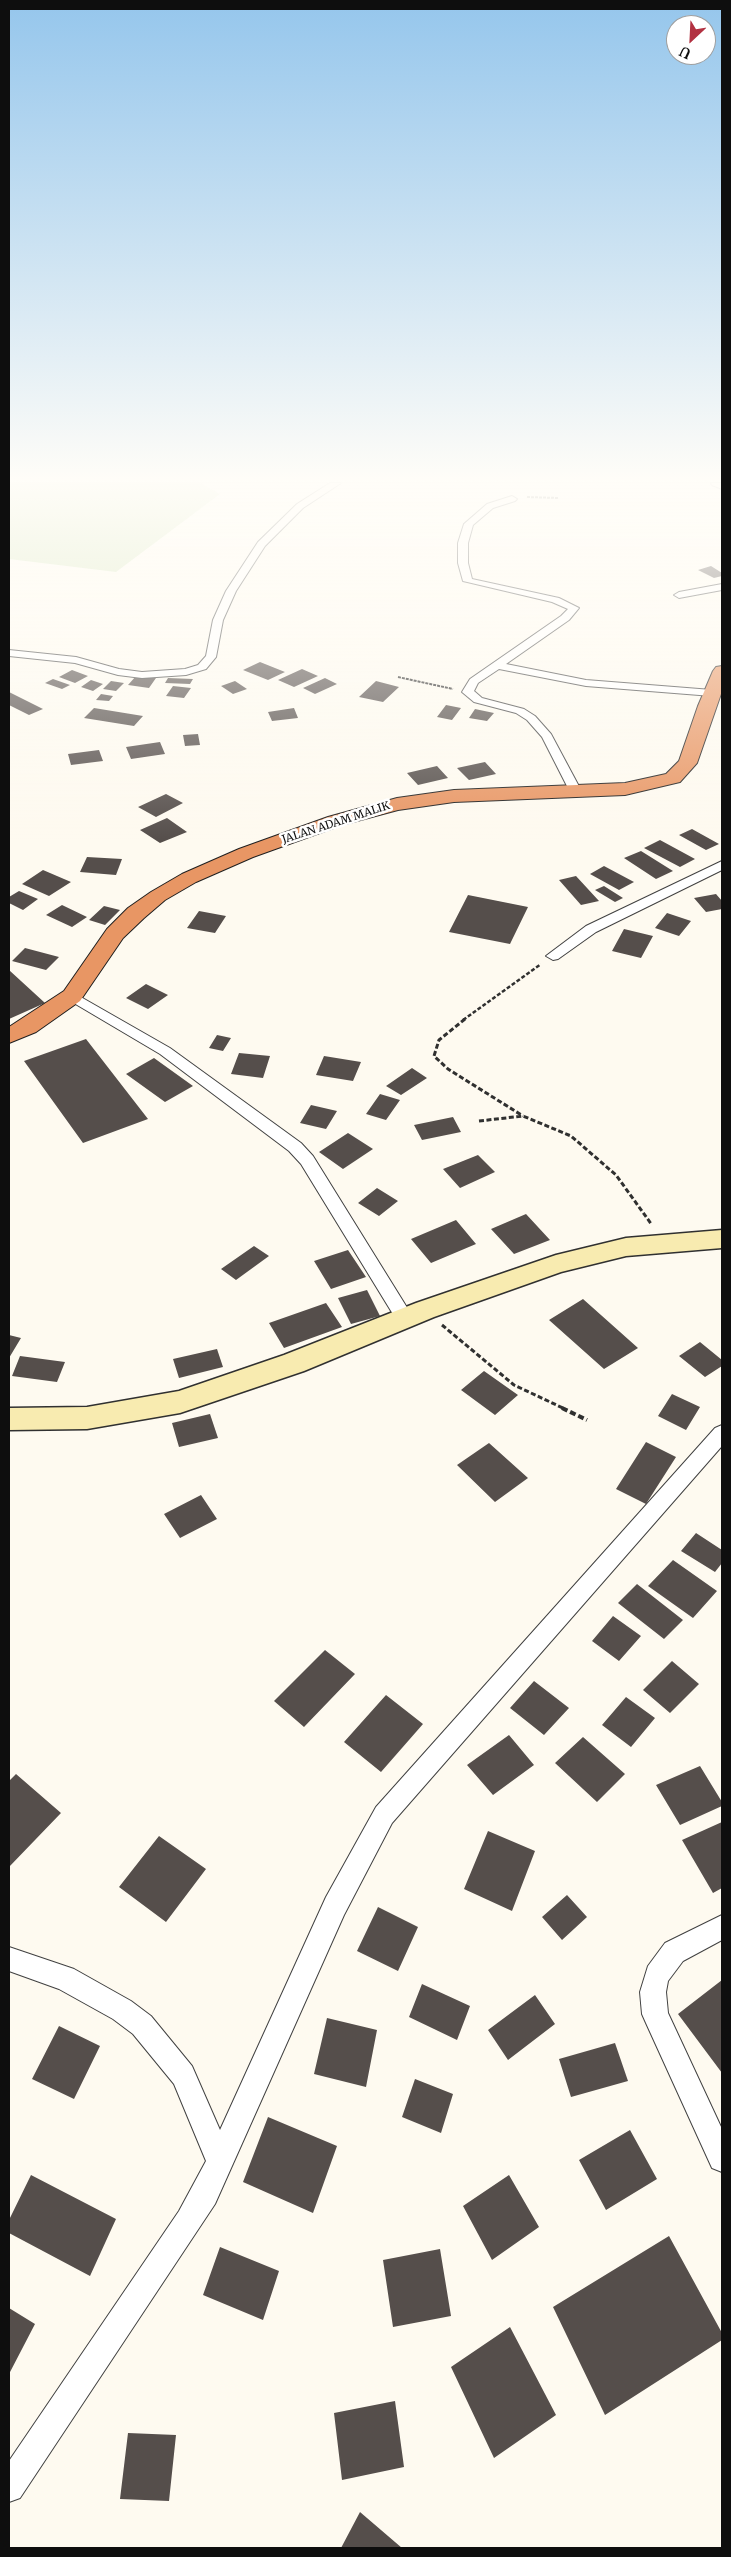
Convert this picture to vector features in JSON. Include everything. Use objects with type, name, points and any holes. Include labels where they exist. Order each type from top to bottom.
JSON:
[{"type":"highway","name":"JALAN ADAM MALIK","points":[[9,1036],[28,1027],[72,996],[83,983],[115,934],[136,912],[158,896],[189,878],[246,853],[335,821],[397,804],[454,796],[576,792],[641,787],[673,778],[688,763],[712,693],[722,673]]},
{"type":"main road","points":[[9,1419],[87,1418],[132,1412],[180,1402],[285,1367],[415,1314],[556,1264],[619,1249],[722,1239]]},
{"type":"street","points":[[9,653],[76,660],[118,672],[142,675],[186,672],[202,667],[211,657],[218,620],[226,602]]},
{"type":"street","points":[[561,602],[574,608],[565,618],[474,681],[468,692],[478,700],[520,712],[531,718],[547,736],[576,792]]},
{"type":"street","points":[[495,665],[586,683],[712,693]]},
{"type":"street","points":[[553,956],[591,930],[722,865]]},
{"type":"street","points":[[72,996],[165,1051],[295,1147],[307,1160],[415,1314]]},
{"type":"street","points":[[9,2487],[190,2220],[220,2162],[335,1906],[384,1815],[722,1433]]},
{"type":"street","points":[[722,1927],[674,1952],[657,1976],[653,1992],[655,2014],[722,2158]]},
{"type":"street","points":[[9,1959],[65,1978],[122,2010],[142,2025],[182,2075],[220,2162]]},
{"type":"path","points":[[398,678],[468,692]]},
{"type":"path","points":[[553,956],[472,1013],[439,1040],[434,1056],[461,1077],[523,1116],[570,1136],[616,1175],[665,1244]]},
{"type":"path","points":[[479,1121],[523,1116]]},
{"type":"path","points":[[415,1314],[514,1386],[587,1420]]},
{"type":"building","points":[[260,662],[285,672],[268,680],[243,670]]},
{"type":"building","points":[[302,669],[318,676],[294,687],[278,680]]},
{"type":"building","points":[[72,670],[88,676],[75,683],[59,677]]},
{"type":"building","points":[[136,676],[156,678],[149,688],[128,685]]},
{"type":"building","points":[[168,678],[193,679],[190,684],[165,683]]},
{"type":"building","points":[[325,678],[337,684],[315,694],[303,688]]},
{"type":"building","points":[[53,679],[70,685],[62,689],[45,683]]},
{"type":"building","points":[[91,680],[103,684],[93,691],[81,687]]},
{"type":"building","points":[[111,681],[124,683],[116,691],[103,689]]},
{"type":"building","points":[[235,681],[247,689],[233,694],[221,686]]},
{"type":"building","points":[[376,681],[399,687],[383,702],[359,697]]},
{"type":"building","points":[[173,686],[191,688],[184,698],[166,696]]},
{"type":"building","points":[[9,692],[43,709],[29,715],[9,705]]},
{"type":"building","points":[[101,694],[113,696],[109,701],[96,700]]},
{"type":"building","points":[[446,705],[461,708],[452,720],[437,717]]},
{"type":"building","points":[[94,708],[143,716],[134,726],[84,718]]},
{"type":"building","points":[[294,708],[298,718],[272,721],[268,712]]},
{"type":"building","points":[[475,709],[494,713],[487,721],[469,718]]},
{"type":"building","points":[[198,734],[200,745],[185,746],[183,735]]},
{"type":"building","points":[[160,742],[165,754],[131,759],[126,747]]},
{"type":"building","points":[[99,750],[103,761],[71,765],[68,754]]},
{"type":"building","points":[[485,762],[496,774],[469,780],[457,768]]},
{"type":"building","points":[[437,766],[448,778],[418,785],[407,773]]},
{"type":"building","points":[[166,794],[183,803],[156,817],[138,807]]},
{"type":"building","points":[[167,818],[187,832],[160,843],[140,830]]},
{"type":"building","points":[[692,829],[719,844],[706,850],[679,835]]},
{"type":"building","points":[[660,840],[695,859],[680,867],[644,848]]},
{"type":"building","points":[[641,851],[673,871],[656,879],[624,858]]},
{"type":"building","points":[[87,857],[122,859],[116,875],[80,872]]},
{"type":"building","points":[[604,866],[634,882],[619,890],[590,874]]},
{"type":"building","points":[[43,870],[71,882],[49,896],[22,884]]},
{"type":"building","points":[[576,876],[599,901],[581,905],[559,880]]},
{"type":"building","points":[[604,886],[623,898],[615,902],[595,890]]},
{"type":"building","points":[[19,891],[38,899],[23,910],[9,903],[9,897]]},
{"type":"building","points":[[716,894],[722,901],[722,909],[706,912],[694,898]]},
{"type":"building","points":[[468,895],[528,907],[510,944],[449,932]]},
{"type":"building","points":[[62,905],[87,917],[72,927],[46,915]]},
{"type":"building","points":[[104,906],[120,910],[105,925],[89,920]]},
{"type":"building","points":[[199,911],[226,916],[215,933],[187,928]]},
{"type":"building","points":[[667,913],[691,921],[679,936],[655,928]]},
{"type":"building","points":[[624,929],[653,936],[641,958],[612,951]]},
{"type":"building","points":[[25,948],[59,957],[46,970],[12,961]]},
{"type":"building","points":[[9,970],[45,1003],[9,1019]]},
{"type":"building","points":[[146,984],[168,995],[148,1009],[126,998]]},
{"type":"building","points":[[217,1035],[231,1038],[223,1051],[209,1048]]},
{"type":"building","points":[[86,1039],[148,1119],[83,1143],[24,1061]]},
{"type":"building","points":[[239,1053],[270,1056],[263,1078],[231,1074]]},
{"type":"building","points":[[324,1056],[361,1062],[353,1081],[316,1075]]},
{"type":"building","points":[[154,1058],[193,1086],[165,1102],[126,1074]]},
{"type":"building","points":[[412,1068],[427,1078],[401,1095],[386,1086]]},
{"type":"building","points":[[380,1094],[400,1100],[386,1120],[366,1114]]},
{"type":"building","points":[[311,1105],[337,1111],[326,1129],[300,1123]]},
{"type":"building","points":[[453,1117],[461,1132],[422,1140],[414,1125]]},
{"type":"building","points":[[348,1133],[373,1149],[343,1169],[319,1152]]},
{"type":"building","points":[[478,1155],[495,1172],[460,1188],[443,1169]]},
{"type":"building","points":[[377,1188],[398,1201],[379,1216],[358,1203]]},
{"type":"building","points":[[526,1214],[550,1240],[514,1254],[491,1229]]},
{"type":"building","points":[[456,1220],[476,1244],[431,1263],[411,1239]]},
{"type":"building","points":[[254,1246],[269,1256],[236,1280],[221,1269]]},
{"type":"building","points":[[348,1250],[366,1277],[331,1289],[314,1261]]},
{"type":"building","points":[[367,1290],[380,1316],[351,1324],[338,1298]]},
{"type":"building","points":[[583,1299],[638,1348],[604,1369],[549,1320]]},
{"type":"building","points":[[326,1303],[342,1327],[284,1348],[269,1323]]},
{"type":"building","points":[[9,1335],[21,1338],[9,1358]]},
{"type":"building","points":[[700,1342],[722,1360],[722,1366],[705,1377],[679,1356]]},
{"type":"building","points":[[217,1349],[223,1367],[179,1378],[173,1359]]},
{"type":"building","points":[[20,1356],[65,1362],[57,1382],[12,1376]]},
{"type":"building","points":[[484,1371],[518,1395],[495,1415],[461,1390]]},
{"type":"building","points":[[672,1394],[700,1407],[686,1430],[658,1416]]},
{"type":"building","points":[[210,1414],[218,1438],[179,1447],[172,1423]]},
{"type":"building","points":[[646,1442],[676,1457],[646,1504],[616,1489]]},
{"type":"building","points":[[489,1443],[528,1478],[495,1502],[457,1465]]},
{"type":"building","points":[[201,1495],[217,1519],[180,1538],[164,1514]]},
{"type":"building","points":[[696,1533],[722,1550],[722,1563],[715,1572],[681,1551]]},
{"type":"building","points":[[673,1560],[717,1591],[693,1618],[648,1586]]},
{"type":"building","points":[[637,1584],[683,1620],[664,1639],[618,1603]]},
{"type":"building","points":[[613,1616],[641,1636],[619,1661],[592,1641]]},
{"type":"building","points":[[325,1650],[355,1674],[304,1727],[274,1701]]},
{"type":"building","points":[[672,1661],[699,1684],[670,1713],[643,1690]]},
{"type":"building","points":[[534,1681],[569,1708],[544,1735],[510,1708]]},
{"type":"building","points":[[386,1695],[423,1724],[381,1772],[344,1742]]},
{"type":"building","points":[[626,1697],[655,1718],[631,1747],[602,1725]]},
{"type":"building","points":[[509,1735],[534,1765],[493,1795],[467,1765]]},
{"type":"building","points":[[583,1737],[625,1774],[597,1802],[555,1763]]},
{"type":"building","points":[[700,1766],[722,1802],[722,1806],[680,1825],[656,1785]]},
{"type":"building","points":[[16,1774],[61,1813],[9,1867],[9,1781]]},
{"type":"building","points":[[722,1822],[722,1888],[713,1893],[682,1840]]},
{"type":"building","points":[[488,1831],[535,1851],[512,1911],[464,1889]]},
{"type":"building","points":[[159,1836],[206,1869],[166,1922],[119,1887]]},
{"type":"building","points":[[567,1895],[587,1917],[562,1940],[542,1917]]},
{"type":"building","points":[[378,1907],[418,1927],[398,1971],[357,1951]]},
{"type":"building","points":[[722,1980],[722,2073],[678,2014]]},
{"type":"building","points":[[422,1984],[470,2006],[457,2040],[409,2017]]},
{"type":"building","points":[[535,1995],[555,2024],[508,2060],[488,2030]]},
{"type":"building","points":[[327,2018],[377,2030],[366,2087],[314,2074]]},
{"type":"building","points":[[59,2026],[100,2046],[74,2099],[32,2079]]},
{"type":"building","points":[[615,2043],[628,2081],[571,2097],[559,2059]]},
{"type":"building","points":[[415,2079],[453,2094],[441,2133],[402,2117]]},
{"type":"building","points":[[268,2117],[337,2146],[313,2213],[243,2182]]},
{"type":"building","points":[[630,2130],[657,2179],[606,2210],[579,2160]]},
{"type":"building","points":[[31,2175],[116,2219],[90,2276],[9,2233],[9,2220]]},
{"type":"building","points":[[509,2175],[539,2227],[492,2260],[463,2206]]},
{"type":"building","points":[[669,2236],[722,2333],[722,2340],[605,2415],[553,2307]]},
{"type":"building","points":[[220,2247],[279,2271],[263,2320],[203,2295]]},
{"type":"building","points":[[440,2249],[451,2316],[393,2327],[383,2260]]},
{"type":"building","points":[[9,2308],[35,2324],[9,2374]]},
{"type":"building","points":[[510,2327],[556,2415],[494,2458],[451,2367]]},
{"type":"building","points":[[395,2401],[404,2467],[342,2480],[334,2413]]},
{"type":"building","points":[[128,2433],[176,2435],[169,2501],[120,2499]]},
{"type":"building","points":[[360,2512],[402,2548],[341,2548]]}]
